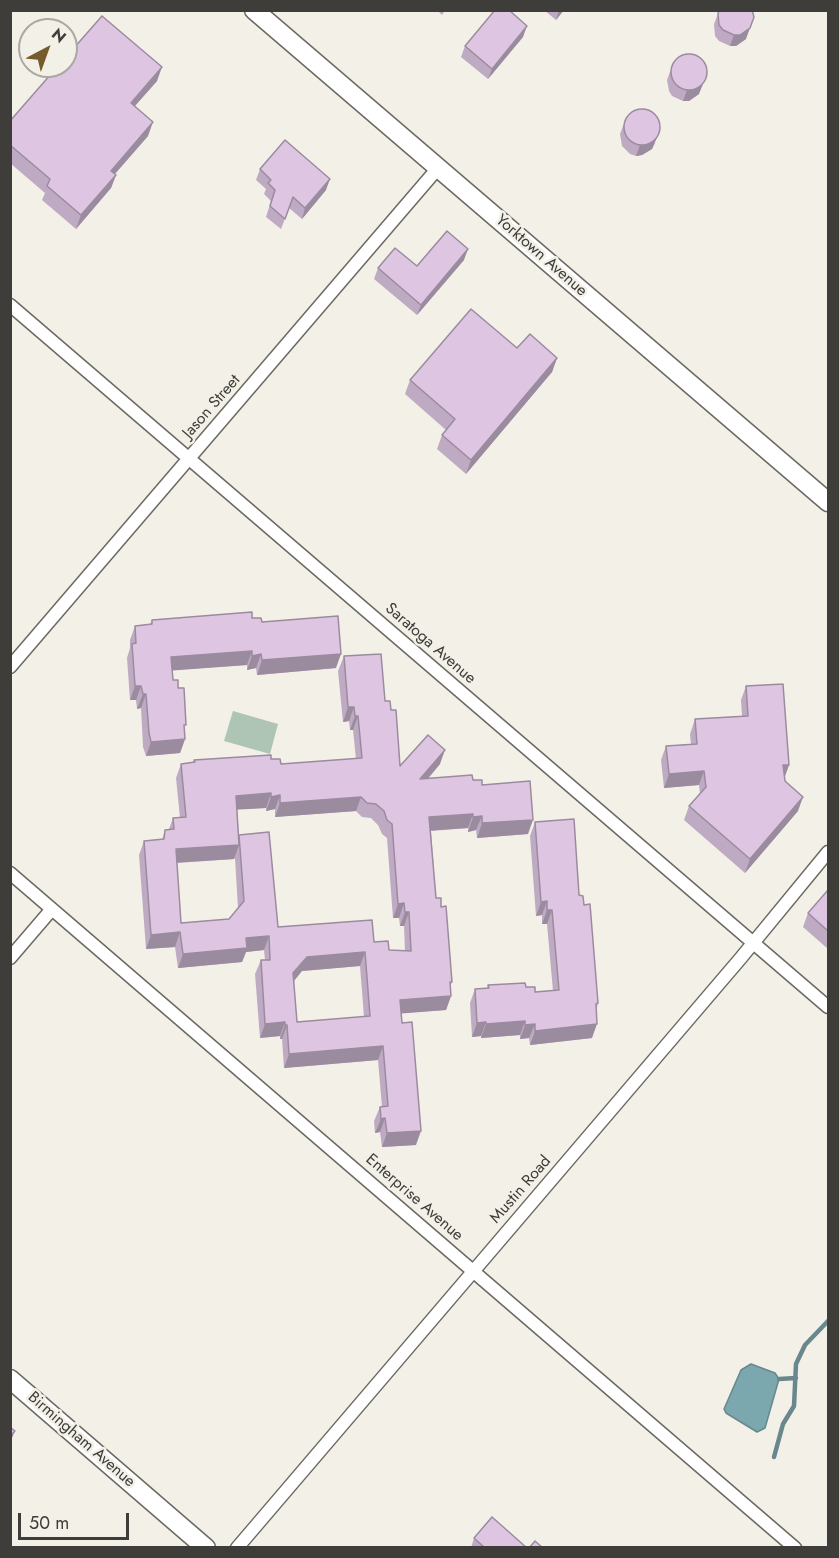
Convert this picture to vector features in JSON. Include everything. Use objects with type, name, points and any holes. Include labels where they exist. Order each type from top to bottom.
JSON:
[{"type":"main road","name":"Yorktown Avenue","points":[[254,10],[828,502]]},
{"type":"main road","name":"Birmingham Avenue","points":[[10,1380],[206,1548]]},
{"type":"street","name":"Jason Street","points":[[10,667],[438,168]]},
{"type":"street","name":"Saratoga Avenue","points":[[10,305],[828,1007]]},
{"type":"street","name":"Mustin Road","points":[[237,1548],[828,852]]},
{"type":"street","name":"Enterprise Avenue","points":[[10,873],[795,1548]]},
{"type":"street","points":[[10,958],[52,909]]},
{"type":"green space","points":[[233,711],[278,724],[270,754],[224,741]]},
{"type":"water","points":[[751,1364],[775,1373],[779,1379],[765,1428],[757,1432],[726,1413],[724,1409],[741,1370]]},
{"type":"building","points":[[495,10],[509,10],[527,26],[492,69],[465,46]]},
{"type":"building","points":[[719,10],[752,10],[754,17],[750,28],[740,35],[723,30],[719,25]]},
{"type":"building","points":[[102,16],[162,67],[131,103],[153,122],[111,171],[116,175],[81,215],[47,186],[50,179],[10,145],[10,121],[48,78],[78,78],[78,43]]},
{"type":"building","points":[[689,54],[702,59],[707,72],[702,85],[689,90],[676,85],[671,72],[676,59]]},
{"type":"building","points":[[642,109],[655,114],[660,127],[655,140],[642,145],[629,140],[624,127],[629,114]]},
{"type":"building","points":[[285,140],[330,179],[305,208],[293,197],[285,219],[270,206],[275,190],[268,183],[271,180],[260,169]]},
{"type":"building","points":[[447,231],[468,249],[421,305],[378,268],[395,248],[417,266]]},
{"type":"building","points":[[471,309],[517,348],[530,334],[557,358],[471,460],[442,435],[455,419],[410,380]]},
{"type":"building","points":[[252,612],[252,618],[261,618],[262,622],[338,616],[341,654],[262,660],[261,654],[252,656],[252,651],[171,657],[173,680],[178,680],[178,688],[184,688],[185,739],[151,742],[146,694],[143,694],[141,686],[135,686],[132,644],[136,643],[135,626],[152,624],[152,620]]},
{"type":"building","points":[[381,654],[385,701],[390,701],[391,710],[396,710],[400,766],[428,735],[445,750],[420,779],[472,775],[473,780],[482,780],[482,785],[530,781],[533,820],[482,823],[482,816],[473,817],[473,814],[429,817],[436,898],[441,898],[441,907],[446,906],[452,982],[450,982],[451,996],[400,1000],[402,1023],[412,1022],[421,1131],[387,1133],[385,1118],[381,1119],[380,1107],[388,1106],[383,1046],[289,1054],[285,1022],[265,1024],[261,960],[270,960],[269,936],[246,938],[247,948],[183,954],[180,932],[151,935],[144,841],[164,839],[165,830],[174,829],[173,818],[186,817],[181,764],[195,762],[194,760],[271,755],[271,759],[280,759],[281,764],[362,758],[358,716],[355,716],[354,707],[348,707],[344,656]],"holes":[[[271,793],[271,797],[280,795],[280,803],[361,797],[367,803],[376,804],[384,811],[387,820],[392,824],[398,904],[404,903],[405,912],[409,912],[411,951],[389,950],[388,941],[374,942],[372,920],[278,927],[269,832],[239,835],[244,901],[229,919],[181,923],[176,849],[239,845],[236,796]],[[365,952],[370,1016],[297,1022],[293,973],[307,957]]]},
{"type":"building","points":[[783,684],[789,765],[783,765],[785,781],[803,797],[750,859],[689,806],[706,787],[704,771],[669,774],[666,746],[697,744],[695,719],[748,716],[746,686]]},
{"type":"building","points":[[574,819],[579,895],[583,896],[584,905],[590,904],[598,1003],[596,1004],[597,1024],[535,1031],[535,1024],[525,1025],[525,1021],[477,1023],[475,989],[489,988],[488,985],[525,983],[526,987],[535,987],[535,992],[559,990],[552,910],[547,910],[547,901],[541,902],[535,822]]},
{"type":"building","points":[[828,890],[828,931],[808,913]]},
{"type":"building","points":[[492,1517],[527,1548],[485,1548],[474,1538]]},
{"type":"building","points":[[535,1541],[543,1548],[529,1548]]},
{"type":"waterway","points":[[774,1457],[783,1424],[794,1406],[796,1364],[805,1345],[828,1321]]},
{"type":"waterway","points":[[779,1379],[796,1378]]}]
